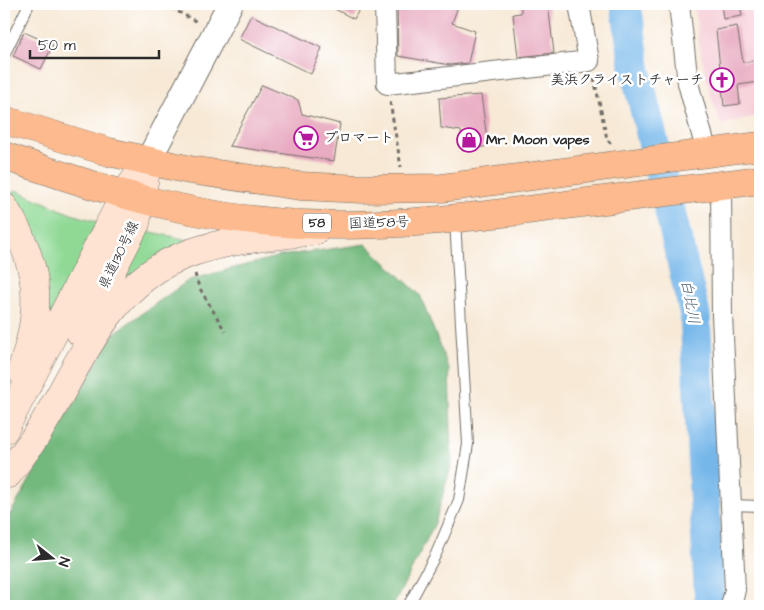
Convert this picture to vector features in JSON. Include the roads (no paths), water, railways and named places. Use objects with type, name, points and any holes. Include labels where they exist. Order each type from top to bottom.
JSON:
[{"type":"highway","points":[[4,120],[94,149],[148,161],[300,186],[362,189],[442,188],[760,146]]},
{"type":"highway","name":"国道58号","points":[[4,156],[98,188],[254,220],[356,225],[455,220],[760,180]]},
{"type":"main road","name":"県道130号線","points":[[4,430],[133,196],[148,161]]},
{"type":"main road","name":"県道130号線","points":[[6,478],[136,223],[133,196]]},
{"type":"main road","points":[[4,207],[19,232],[31,260],[36,282],[36,298],[35,323],[29,350],[4,420]]},
{"type":"main road","points":[[6,478],[39,431],[84,351],[117,304],[139,281],[168,263],[232,242],[356,225]]},
{"type":"street","points":[[148,161],[230,4]]},
{"type":"street","points":[[385,4],[387,84],[589,61],[579,4]]},
{"type":"street","points":[[679,4],[688,83],[701,154]]},
{"type":"street","points":[[710,187],[722,315],[735,590],[731,606]]},
{"type":"lane","points":[[4,55],[29,4]]},
{"type":"lane","points":[[408,606],[436,554],[459,500],[468,444],[455,220]]},
{"type":"lane","points":[[731,505],[760,506]]},
{"type":"waterway","name":"白比川","points":[[626,4],[635,67],[695,315],[710,606]]},
{"type":"place","name":"美浜クライストチャーチ","points":[[722,80]]},
{"type":"place","name":"プロマート","points":[[306,138]]},
{"type":"place","name":"Mr. Moon vapes","points":[[469,140]]}]
